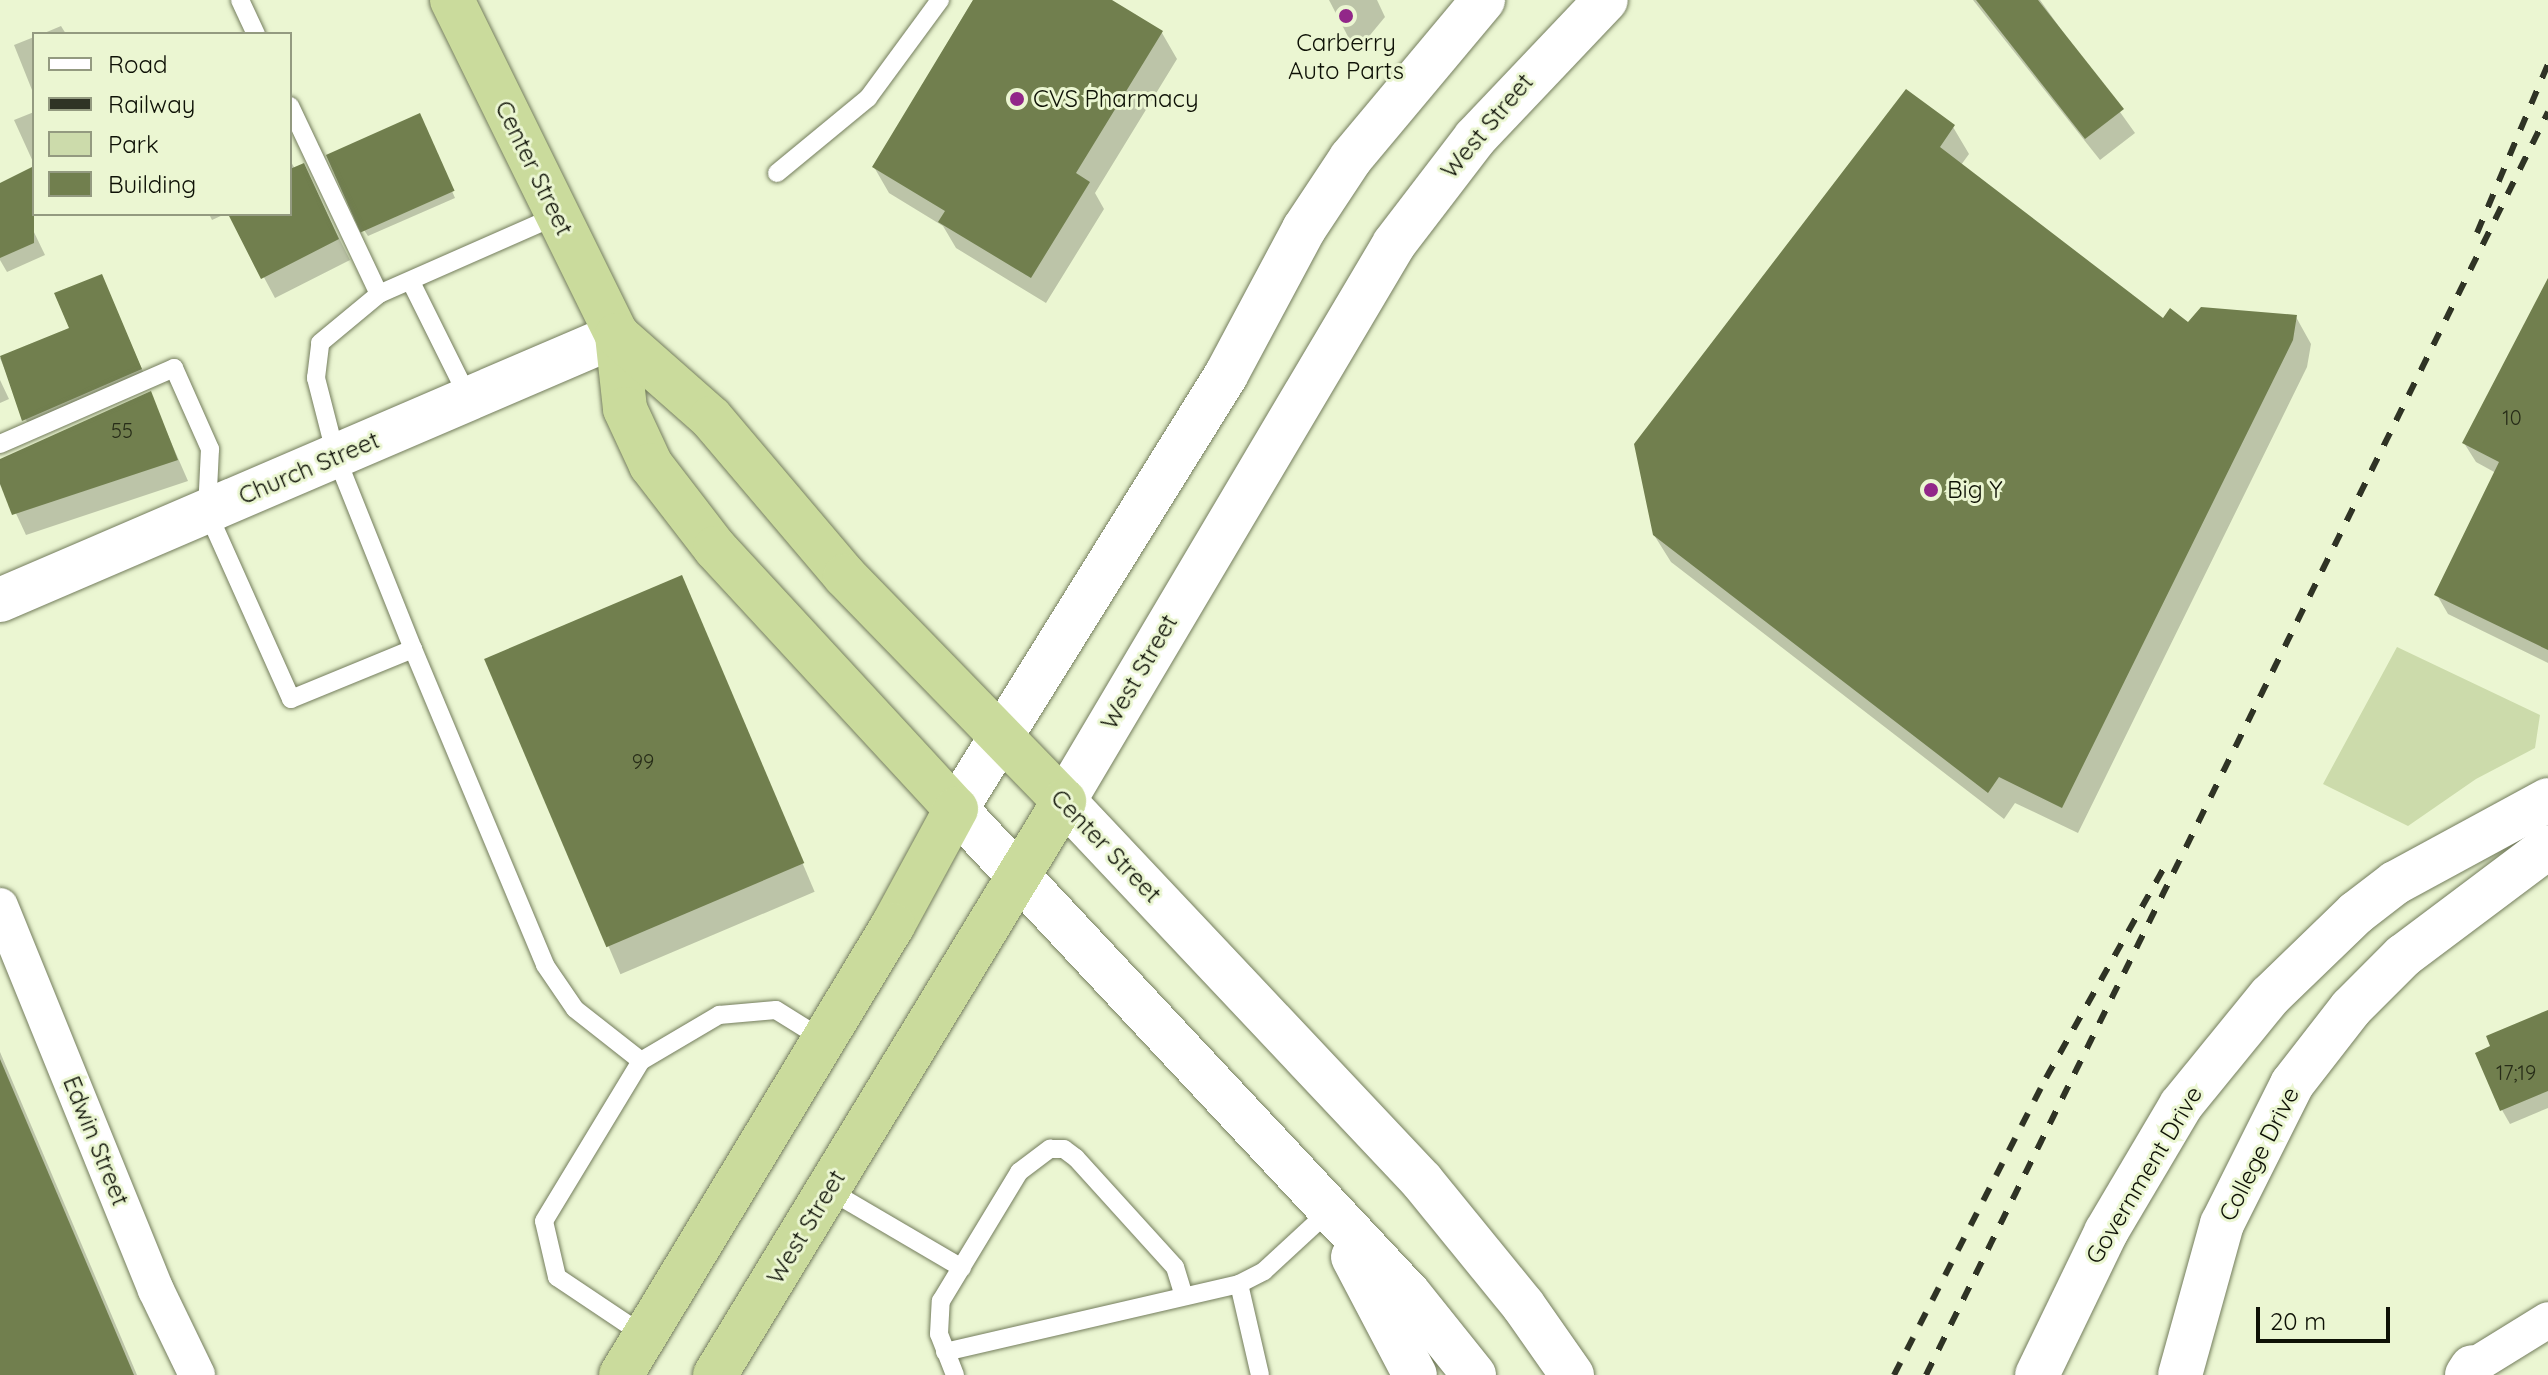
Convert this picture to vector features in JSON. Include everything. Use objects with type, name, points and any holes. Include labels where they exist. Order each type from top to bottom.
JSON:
[{"type":"highway","name":"Center Street","points":[[452,0],[617,335],[625,409],[651,465],[715,548],[956,809]]},
{"type":"highway","name":"Center Street","points":[[617,335],[711,418],[845,576],[1064,801]]},
{"type":"highway","name":"West Street","points":[[715,1375],[1064,801]]},
{"type":"highway","points":[[621,1375],[824,1040],[956,809]]},
{"type":"street","points":[[956,809],[1226,375],[1320,205],[1394,102],[1483,0]]},
{"type":"street","name":"West Street","points":[[1064,801],[1394,244],[1475,138],[1606,0]]},
{"type":"street","name":"Church Street","points":[[0,600],[617,335]]},
{"type":"street","name":"Government Drive","points":[[2037,1375],[2106,1232],[2181,1105],[2270,996],[2356,913],[2395,883],[2548,800]]},
{"type":"street","name":"Center Street","points":[[1064,801],[1422,1181],[1573,1374]]},
{"type":"street","name":"Center Street","points":[[956,809],[1330,1214],[1409,1294],[1474,1375]]},
{"type":"street","name":"College Drive","points":[[2180,1375],[2222,1224],[2292,1084],[2351,1008],[2403,956],[2548,847]]},
{"type":"street","name":"Edwin Street","points":[[0,906],[156,1290],[197,1375]]},
{"type":"street","points":[[1330,1214],[1415,1375]]},
{"type":"street","points":[[2470,1371],[2548,1320]]},
{"type":"lane","points":[[240,0],[255,32]]},
{"type":"lane","points":[[777,173],[868,98],[940,0]]},
{"type":"lane","points":[[292,110],[379,294]]},
{"type":"lane","points":[[558,215],[379,294],[320,343],[316,378],[336,456],[545,965],[575,1009],[641,1061]]},
{"type":"lane","points":[[411,282],[469,399]]},
{"type":"lane","points":[[0,444],[174,368],[210,449],[207,511],[291,699],[413,649]]},
{"type":"lane","points":[[645,1336],[557,1277],[544,1221],[641,1061],[719,1015],[776,1010],[824,1040]]},
{"type":"lane","points":[[955,1375],[945,1352],[939,1310],[1019,1172],[1035,1156],[1064,1149],[1175,1267],[1184,1296]]},
{"type":"lane","points":[[829,1190],[962,1268]]},
{"type":"lane","points":[[945,1352],[1239,1284],[1264,1271],[1330,1214]]},
{"type":"lane","points":[[1239,1284],[1260,1375]]},
{"type":"green space","points":[[2397,647],[2540,715],[2535,748],[2476,779],[2408,826],[2323,784]]},
{"type":"building","name":"CVS Pharmacy","points":[[973,0],[1112,0],[1163,31],[1076,173],[1090,182],[1031,278],[938,222],[945,211],[872,167]]},
{"type":"building","points":[[1976,0],[2038,0],[2124,109],[2085,139]]},
{"type":"building","name":"Big Y","points":[[1906,89],[1955,125],[1940,147],[2163,318],[2170,308],[2188,322],[2201,307],[2297,315],[2293,340],[2062,808],[1999,777],[1988,793],[1653,535],[1634,444]]},
{"type":"building","points":[[420,113],[455,191],[360,233],[326,155]]},
{"type":"building","points":[[304,163],[339,239],[261,279],[229,216],[292,216],[292,168]]},
{"type":"building","points":[[32,167],[34,243],[0,258],[0,183]]},
{"type":"building","points":[[102,274],[142,369],[22,421],[0,356],[69,328],[54,293]]},
{"type":"building","points":[[2548,278],[2548,650],[2434,595],[2499,462],[2462,443]]},
{"type":"building","points":[[151,391],[178,460],[12,515],[0,484],[0,459]]},
{"type":"building","points":[[682,575],[804,863],[606,947],[484,659]]},
{"type":"building","points":[[2548,1010],[2548,1091],[2500,1111],[2475,1053],[2490,1046],[2486,1036]]},
{"type":"building","points":[[0,1059],[134,1375],[0,1375]]},
{"type":"railway","points":[[2477,233],[2548,64]]},
{"type":"railway","points":[[1926,1375],[2548,112]]},
{"type":"railway","points":[[1894,1375],[2046,1078],[2166,864]]},
{"type":"place","name":"Carberry Auto Parts","points":[[1346,16]]},
{"type":"place","name":"CVS Pharmacy","points":[[1017,99]]},
{"type":"place","name":"Big Y","points":[[1931,490]]}]
